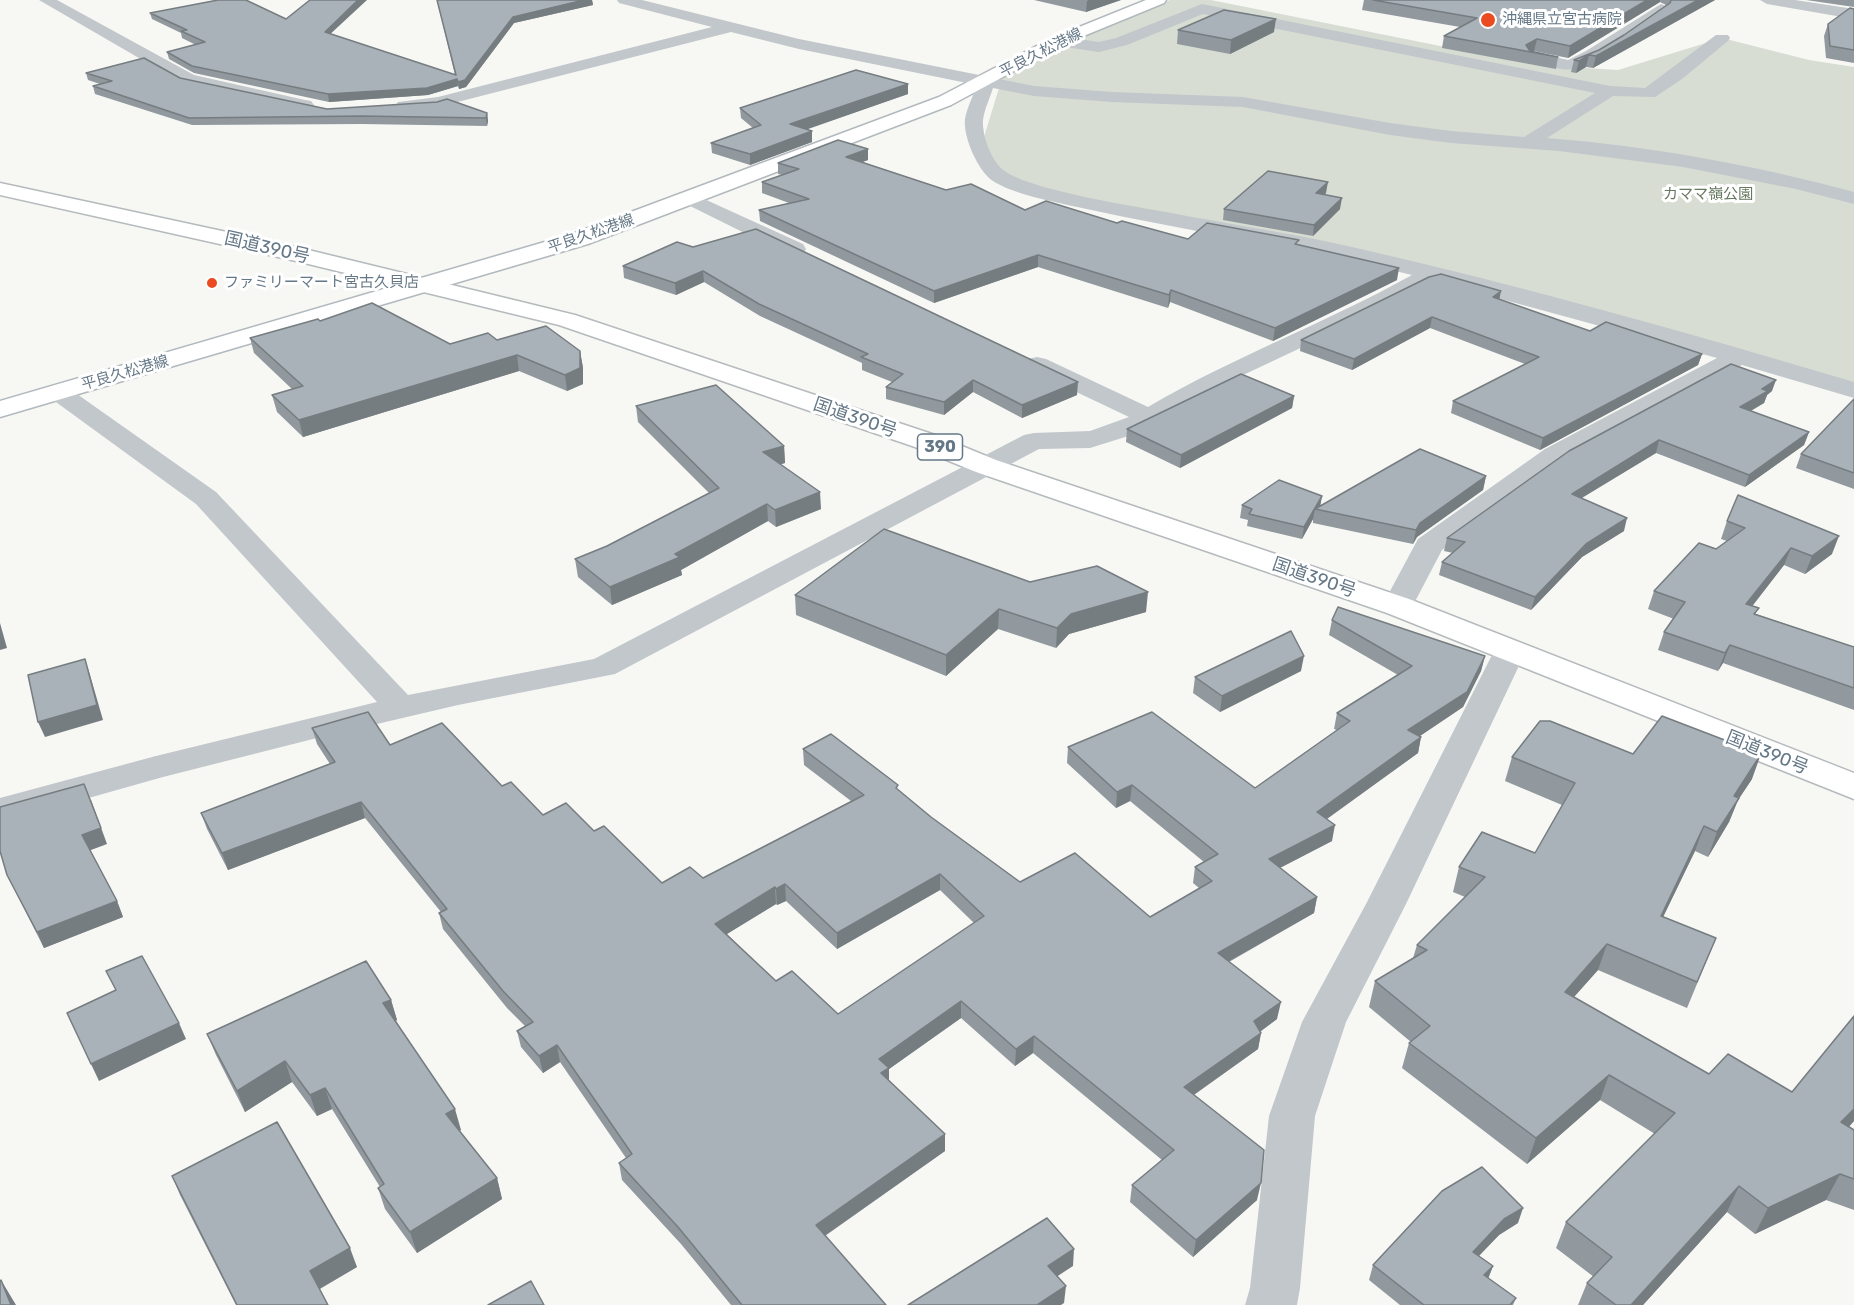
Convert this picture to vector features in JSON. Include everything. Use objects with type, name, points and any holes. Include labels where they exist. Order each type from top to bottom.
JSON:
[{"type":"main road","name":"平良久松港線","points":[[0,409],[580,239],[691,199],[786,160],[945,101],[1058,40],[1159,0]]},
{"type":"main road","name":"国道390号","points":[[0,189],[429,285],[567,320],[925,441],[986,466],[1398,606],[1854,787]]},
{"type":"street","points":[[46,0],[188,79],[318,107]]},
{"type":"street","points":[[624,0],[735,26],[799,44],[1035,91],[1112,97],[1243,102],[1390,129],[1683,161],[1788,181],[1854,198]]},
{"type":"street","points":[[1226,0],[1428,38]]},
{"type":"street","points":[[1767,0],[1854,15]]},
{"type":"street","points":[[1058,40],[1099,47],[1202,9],[1610,91],[1649,93],[1676,75],[1722,38]]},
{"type":"street","points":[[1541,60],[1570,65],[1592,54],[1661,9]]},
{"type":"street","points":[[386,107],[438,102],[735,26]]},
{"type":"street","points":[[987,80],[974,121],[981,153],[995,173],[1007,181],[1052,195],[1130,212],[1350,254],[1432,273],[1739,356],[1854,390]]},
{"type":"street","points":[[1527,143],[1610,91]]},
{"type":"street","points":[[691,199],[814,258]]},
{"type":"street","points":[[0,811],[208,753],[400,707],[526,680],[603,667],[837,542],[1034,441],[1097,439],[1149,417],[1213,380],[1374,306],[1432,273]]},
{"type":"street","points":[[1013,353],[1149,417]]},
{"type":"street","points":[[1398,606],[1429,545],[1555,455],[1739,356]]},
{"type":"street","points":[[58,392],[206,498],[400,707]]},
{"type":"street","points":[[1271,1305],[1275,1288],[1292,1116],[1324,1022],[1386,904],[1510,651]]},
{"type":"green space","name":"カママ嶺公園","points":[[1170,0],[1211,0],[1535,65],[1618,70],[1722,38],[1809,60],[1854,67],[1854,395],[1432,273],[1007,181],[980,150],[999,88],[981,83],[1058,41]]},
{"type":"building","points":[[218,0],[246,0],[286,19],[310,0],[358,0],[325,32],[456,75],[437,0],[584,0],[513,17],[465,80],[458,82],[457,79],[427,88],[328,94],[192,66],[167,52],[205,42],[181,31],[187,30],[150,13]]},
{"type":"building","points":[[1373,0],[1647,0],[1570,46],[1537,39],[1526,45],[1530,51],[1558,57],[1444,36],[1477,18]]},
{"type":"building","points":[[1671,0],[1698,0],[1596,56],[1589,55],[1579,61],[1574,60],[1599,50],[1624,35],[1670,3]]},
{"type":"building","points":[[1850,8],[1854,9],[1854,50],[1830,46],[1828,24]]},
{"type":"building","points":[[1224,10],[1276,19],[1231,40],[1178,30]]},
{"type":"building","points":[[144,58],[180,78],[327,109],[437,102],[447,99],[487,113],[486,118],[361,116],[189,118],[93,86],[112,81],[86,73]]},
{"type":"building","points":[[856,70],[908,84],[790,124],[812,131],[750,154],[711,143],[761,125],[740,108]]},
{"type":"building","points":[[838,140],[868,149],[846,157],[946,190],[971,184],[1025,210],[1046,201],[1117,223],[1122,221],[1188,239],[1207,223],[1299,240],[1295,244],[1399,268],[1275,328],[1171,290],[1169,295],[1038,255],[934,291],[759,210],[809,199],[762,182],[799,169],[778,163]]},
{"type":"building","points":[[1268,171],[1328,182],[1316,193],[1342,198],[1314,225],[1224,209]]},
{"type":"building","points":[[756,229],[1078,382],[1022,405],[973,380],[944,402],[886,387],[903,374],[861,357],[868,354],[759,304],[703,271],[675,283],[623,266],[677,242],[693,247]]},
{"type":"building","points":[[1441,274],[1501,291],[1493,297],[1590,331],[1606,322],[1702,354],[1543,438],[1453,401],[1539,357],[1432,317],[1354,359],[1301,340],[1429,277]]},
{"type":"building","points":[[372,303],[450,344],[488,333],[497,340],[546,326],[580,351],[580,368],[565,375],[517,355],[299,420],[272,395],[303,386],[250,338],[318,319],[320,321]]},
{"type":"building","points":[[1731,364],[1776,380],[1762,389],[1768,391],[1740,407],[1809,432],[1749,475],[1659,440],[1572,494],[1627,518],[1586,544],[1535,597],[1442,562],[1465,542],[1447,538],[1569,451]]},
{"type":"building","points":[[1241,374],[1294,396],[1181,455],[1127,429]]},
{"type":"building","points":[[716,385],[784,446],[763,452],[820,492],[775,510],[767,504],[675,554],[680,557],[610,587],[575,559],[607,546],[719,488],[636,406]]},
{"type":"building","points":[[1854,399],[1854,473],[1801,454]]},
{"type":"building","points":[[1420,449],[1486,476],[1420,523],[1416,530],[1315,509]]},
{"type":"building","points":[[1279,480],[1322,496],[1304,527],[1249,514],[1252,509],[1242,505]]},
{"type":"building","points":[[1738,495],[1839,536],[1812,556],[1791,548],[1746,604],[1759,608],[1754,614],[1854,647],[1854,688],[1730,645],[1725,653],[1664,632],[1685,602],[1654,591],[1699,543],[1716,549],[1745,528],[1727,521]]},
{"type":"building","points":[[884,529],[1030,582],[1097,566],[1148,592],[1071,614],[1057,628],[999,609],[946,655],[795,595]]},
{"type":"building","points":[[1338,607],[1485,656],[1467,692],[1408,730],[1421,737],[1317,812],[1335,825],[1269,859],[1317,897],[1218,953],[1281,1002],[1254,1021],[1261,1033],[1184,1087],[1264,1150],[1261,1183],[1196,1240],[1132,1185],[1174,1150],[1034,1036],[1016,1049],[961,1001],[879,1059],[889,1068],[881,1073],[945,1134],[816,1225],[886,1305],[742,1305],[678,1227],[619,1163],[632,1154],[557,1045],[539,1056],[517,1031],[533,1022],[503,991],[439,913],[447,909],[361,802],[222,853],[201,813],[335,762],[312,728],[368,712],[390,745],[442,723],[502,786],[511,782],[543,815],[566,803],[594,831],[604,826],[662,883],[690,867],[703,878],[864,795],[803,749],[831,734],[898,785],[896,788],[931,817],[1020,882],[1075,853],[1150,917],[1212,881],[1195,867],[1218,854],[1132,785],[1117,792],[1068,747],[1152,712],[1255,788],[1350,721],[1337,713],[1412,666],[1332,620]],"holes":[[[940,874],[984,916],[838,1014],[792,971],[776,981],[715,924],[775,887],[776,889],[785,884],[837,933]]]},
{"type":"building","points":[[1291,631],[1304,656],[1222,696],[1195,677]]},
{"type":"building","points":[[85,659],[97,705],[38,722],[28,675]]},
{"type":"building","points":[[1662,716],[1761,754],[1734,796],[1739,798],[1717,832],[1704,826],[1661,916],[1716,938],[1697,982],[1607,944],[1565,992],[1709,1074],[1728,1054],[1792,1092],[1854,1016],[1854,1109],[1841,1122],[1854,1130],[1854,1179],[1840,1174],[1768,1208],[1739,1186],[1631,1305],[1616,1305],[1587,1283],[1612,1257],[1566,1222],[1675,1113],[1609,1075],[1536,1138],[1409,1043],[1430,1026],[1375,981],[1427,950],[1417,945],[1485,877],[1459,867],[1482,832],[1535,853],[1575,783],[1512,757],[1540,721],[1550,721],[1633,754]]},
{"type":"building","points":[[84,784],[101,828],[82,835],[117,901],[37,932],[7,875],[0,851],[0,807]]},
{"type":"building","points":[[142,956],[179,1023],[91,1064],[67,1013],[116,990],[106,971]]},
{"type":"building","points":[[366,961],[391,1000],[383,1003],[455,1109],[446,1114],[497,1178],[410,1232],[378,1188],[384,1184],[325,1088],[310,1095],[285,1061],[237,1091],[207,1034]]},
{"type":"building","points":[[277,1122],[350,1248],[310,1271],[328,1305],[237,1305],[172,1176]]},
{"type":"building","points":[[1482,1167],[1523,1208],[1504,1219],[1473,1252],[1493,1266],[1484,1275],[1516,1298],[1510,1305],[1424,1305],[1373,1265],[1442,1191]]},
{"type":"building","points":[[1047,1218],[1074,1249],[1048,1266],[1066,1286],[1037,1305],[908,1305]]},
{"type":"building","points":[[1,1280],[11,1305],[0,1305]]},
{"type":"building","points":[[531,1281],[544,1305],[488,1305]]},
{"type":"place","name":"沖縄県立宮古病院","points":[[1488,20]]},
{"type":"place","name":"ファミリーマート宮古久貝店","points":[[212,283]]}]
